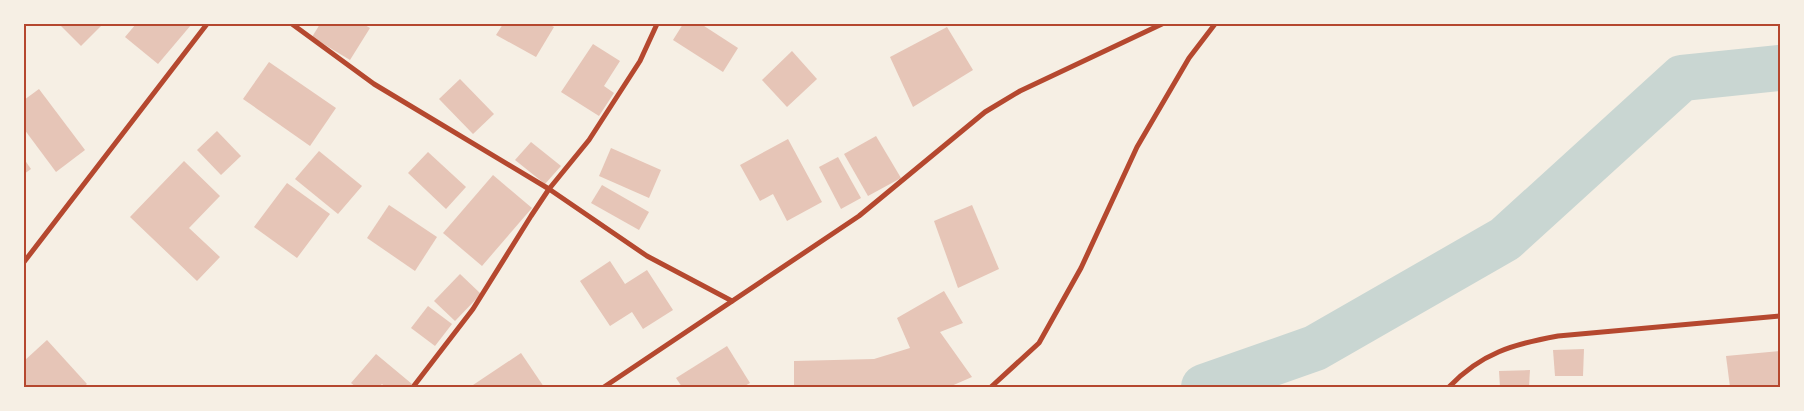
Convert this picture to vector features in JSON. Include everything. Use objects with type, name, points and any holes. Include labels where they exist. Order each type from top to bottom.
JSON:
[{"type":"street","points":[[24,262],[207,24]]},
{"type":"street","points":[[292,24],[374,84],[549,189],[647,256],[732,301]]},
{"type":"street","points":[[413,387],[473,309],[549,189],[594,133],[640,61],[658,24]]},
{"type":"street","points":[[604,387],[859,216],[985,112],[1003,100],[1162,24]]},
{"type":"street","points":[[991,387],[1040,343],[1081,268],[1138,147],[1189,58],[1214,24]]},
{"type":"street","points":[[1450,387],[1458,378],[1481,361],[1505,348],[1528,342],[1558,336],[1780,316]]},
{"type":"building","points":[[59,24],[103,24],[81,46]]},
{"type":"building","points":[[136,24],[191,25],[158,64],[125,37]]},
{"type":"building","points":[[320,24],[363,24],[370,28],[350,60],[312,37]]},
{"type":"building","points":[[503,24],[548,24],[554,27],[536,57],[496,35]]},
{"type":"building","points":[[683,24],[701,24],[738,48],[723,72],[673,40]]},
{"type":"building","points":[[947,27],[973,70],[913,107],[890,57]]},
{"type":"building","points":[[593,44],[620,61],[604,86],[614,93],[599,116],[561,92]]},
{"type":"building","points":[[792,51],[817,79],[787,107],[762,80]]},
{"type":"building","points":[[269,62],[336,108],[310,146],[243,99]]},
{"type":"building","points":[[460,79],[494,114],[473,134],[439,99]]},
{"type":"building","points":[[39,89],[85,150],[56,172],[24,129],[24,100]]},
{"type":"building","points":[[217,131],[241,156],[221,175],[197,150]]},
{"type":"building","points":[[876,136],[901,178],[868,196],[844,154]]},
{"type":"building","points":[[788,139],[822,202],[787,221],[773,194],[760,201],[740,165]]},
{"type":"building","points":[[531,142],[561,166],[545,184],[515,160]]},
{"type":"building","points":[[611,148],[661,170],[649,198],[599,176]]},
{"type":"building","points":[[319,151],[362,186],[338,214],[295,179]]},
{"type":"building","points":[[428,152],[466,187],[446,209],[408,173]]},
{"type":"building","points":[[838,157],[861,198],[841,209],[819,167]]},
{"type":"building","points":[[24,159],[31,169],[24,174]]},
{"type":"building","points":[[184,161],[220,196],[189,228],[220,257],[197,281],[130,217]]},
{"type":"building","points":[[493,175],[532,208],[482,266],[443,233]]},
{"type":"building","points":[[287,183],[330,214],[297,258],[254,227]]},
{"type":"building","points":[[602,185],[649,212],[639,230],[591,203]]},
{"type":"building","points":[[389,205],[437,237],[415,271],[367,238]]},
{"type":"building","points":[[972,205],[999,269],[958,288],[934,221]]},
{"type":"building","points":[[610,261],[625,284],[647,270],[673,310],[643,329],[632,312],[610,326],[580,281]]},
{"type":"building","points":[[460,274],[481,294],[455,321],[434,301]]},
{"type":"building","points":[[944,291],[963,323],[940,332],[972,377],[949,387],[794,387],[794,361],[874,359],[910,348],[897,318]]},
{"type":"building","points":[[428,306],[452,324],[435,346],[411,328]]},
{"type":"building","points":[[47,340],[87,384],[83,387],[24,387],[24,361]]},
{"type":"building","points":[[727,346],[750,383],[743,387],[682,387],[676,378]]},
{"type":"building","points":[[1584,349],[1583,376],[1555,376],[1553,350]]},
{"type":"building","points":[[1780,351],[1780,387],[1730,387],[1726,356]]},
{"type":"building","points":[[521,353],[544,387],[470,387]]},
{"type":"building","points":[[376,354],[412,384],[409,387],[385,387],[382,384],[379,387],[356,387],[351,383]]},
{"type":"building","points":[[1530,370],[1529,387],[1500,387],[1499,371]]},
{"type":"waterway","points":[[1204,387],[1315,348],[1505,239],[1682,78],[1780,68]]}]
